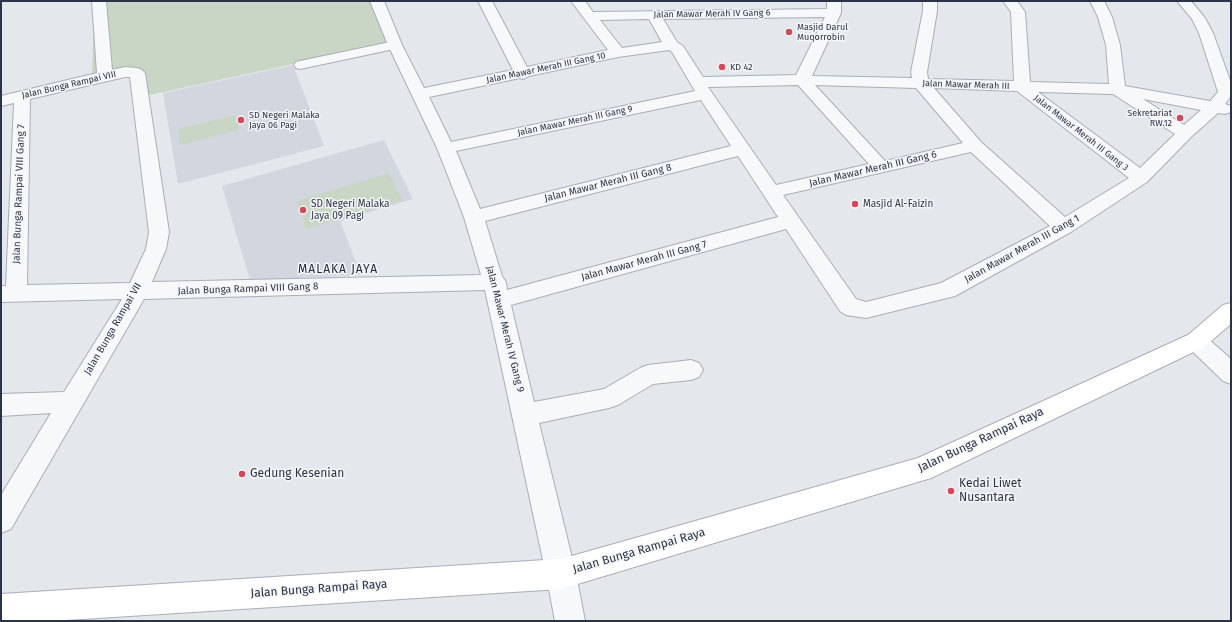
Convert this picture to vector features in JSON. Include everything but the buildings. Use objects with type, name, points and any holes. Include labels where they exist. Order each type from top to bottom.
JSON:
[{"type":"street","points":[[99,1],[105,76]]},
{"type":"street","name":"Jalan Mawar Merah IV Gang 9","points":[[376,1],[395,45],[446,148],[474,217],[497,291],[561,574],[570,621]]},
{"type":"street","points":[[485,1],[523,74]]},
{"type":"street","points":[[578,1],[618,53]]},
{"type":"street","points":[[930,1],[930,11],[919,72],[921,84],[975,146],[1064,227]]},
{"type":"street","points":[[1010,1],[1018,12],[1022,87]]},
{"type":"street","points":[[1097,1],[1105,17],[1113,45],[1117,88],[1185,133]]},
{"type":"street","name":"Jalan Mawar Merah III Gang 1","points":[[790,221],[848,305],[854,309],[866,310],[947,290],[1064,227],[1141,178],[1185,133],[1223,109],[1226,92],[1206,33],[1198,18],[1184,1]]},
{"type":"street","points":[[834,7],[802,80],[880,166]]},
{"type":"street","name":"Jalan Mawar Merah IV Gang 6","points":[[590,16],[653,15],[834,7]]},
{"type":"street","points":[[653,15],[671,44],[678,49],[701,88],[790,221]]},
{"type":"street","name":"Jalan Mawar Merah III Gang 10","points":[[420,94],[523,74],[618,53],[671,44]]},
{"type":"street","name":"Jalan Bunga Rampai VIII","points":[[1,101],[105,76],[126,72],[137,72]]},
{"type":"street","name":"Jalan Bunga Rampai VII","points":[[1,520],[137,292],[156,249],[159,232],[137,72]]},
{"type":"street","name":"Jalan Mawar Merah III","points":[[701,88],[802,80],[1022,87],[1117,88],[1223,109]]},
{"type":"street","name":"Jalan Mawar Merah III Gang 3","points":[[1022,87],[1141,178]]},
{"type":"street","name":"Jalan Mawar Merah III Gang 9","points":[[446,148],[701,88]]},
{"type":"street","name":"Jalan Bunga Rampai VIII Gang 7","points":[[9,294],[22,95]]},
{"type":"street","name":"Jalan Mawar Merah III Gang 6","points":[[771,192],[880,166],[975,146]]},
{"type":"street","name":"Jalan Mawar Merah III Gang 8","points":[[474,217],[742,149]]},
{"type":"street","name":"Jalan Mawar Merah III Gang 7","points":[[497,291],[790,221]]},
{"type":"street","name":"Jalan Bunga Rampai VIII Gang 8","points":[[9,294],[137,292],[497,291]]},
{"type":"street","name":"Jalan Bunga Rampai Raya","points":[[1,609],[75,613],[561,574],[922,469],[1196,341],[1231,311]]},
{"type":"street","points":[[1196,341],[1231,374]]},
{"type":"street","points":[[525,415],[609,398],[648,375],[691,370]]},
{"type":"street","points":[[1,405],[70,402]]},
{"type":"lane","points":[[300,65],[395,45]]},
{"type":"shaded area","name":"SD Negeri Malaka Jaya 06 Pagi","points":[[293,65],[324,146],[178,184],[163,93]]},
{"type":"shaded area","name":"SD Negeri Malaka Jaya 09 Pagi","points":[[384,140],[413,199],[340,221],[361,275],[250,280],[222,186]]},
{"type":"green space","points":[[94,1],[372,1],[390,43],[145,96],[137,69],[92,78]]},
{"type":"green space","points":[[236,115],[239,130],[180,145],[178,129]]},
{"type":"green space","points":[[389,173],[402,200],[306,229],[297,201]]},
{"type":"place","name":"Masjid Darul Muqorrobin","points":[[789,32]]},
{"type":"place","name":"KD 42","points":[[722,67]]},
{"type":"place","name":"Sekretariat RW.12","points":[[1180,118]]},
{"type":"place","name":"SD Negeri Malaka Jaya 06 Pagi","points":[[241,120]]},
{"type":"place","name":"Masjid Al-Faizin","points":[[855,204]]},
{"type":"place","name":"SD Negeri Malaka Jaya 09 Pagi","points":[[303,210]]},
{"type":"place","name":"Gedung Kesenian","points":[[242,474]]},
{"type":"place","name":"Kedai Liwet Nusantara","points":[[951,491]]},
{"type":"district","name":"MALAKA JAYA","points":[[338,270]]}]
